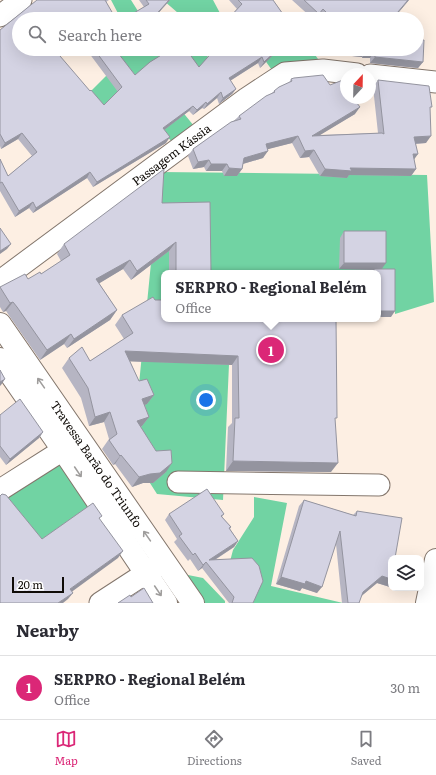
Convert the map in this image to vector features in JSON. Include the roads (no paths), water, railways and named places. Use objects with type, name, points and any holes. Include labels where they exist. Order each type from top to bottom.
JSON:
[{"type":"street","points":[[0,16],[21,0]]},
{"type":"street","name":"Passagem Kássia","points":[[0,281],[247,98],[285,73],[323,70],[340,72]]},
{"type":"street","points":[[376,76],[436,82]]},
{"type":"street","name":"Travessa Barão do Triunfo","points":[[0,324],[193,603]]},
{"type":"street","name":"Travessa Barão do Triunfo","points":[[0,359],[166,603]]},
{"type":"street","points":[[0,490],[63,450]]},
{"type":"street","points":[[178,482],[379,485]]},
{"type":"street","points":[[427,603],[436,560]]},
{"type":"street","points":[[100,603],[164,561]]},
{"type":"place","name":"SERPRO - Regional Belém","points":[[271,350]]}]
